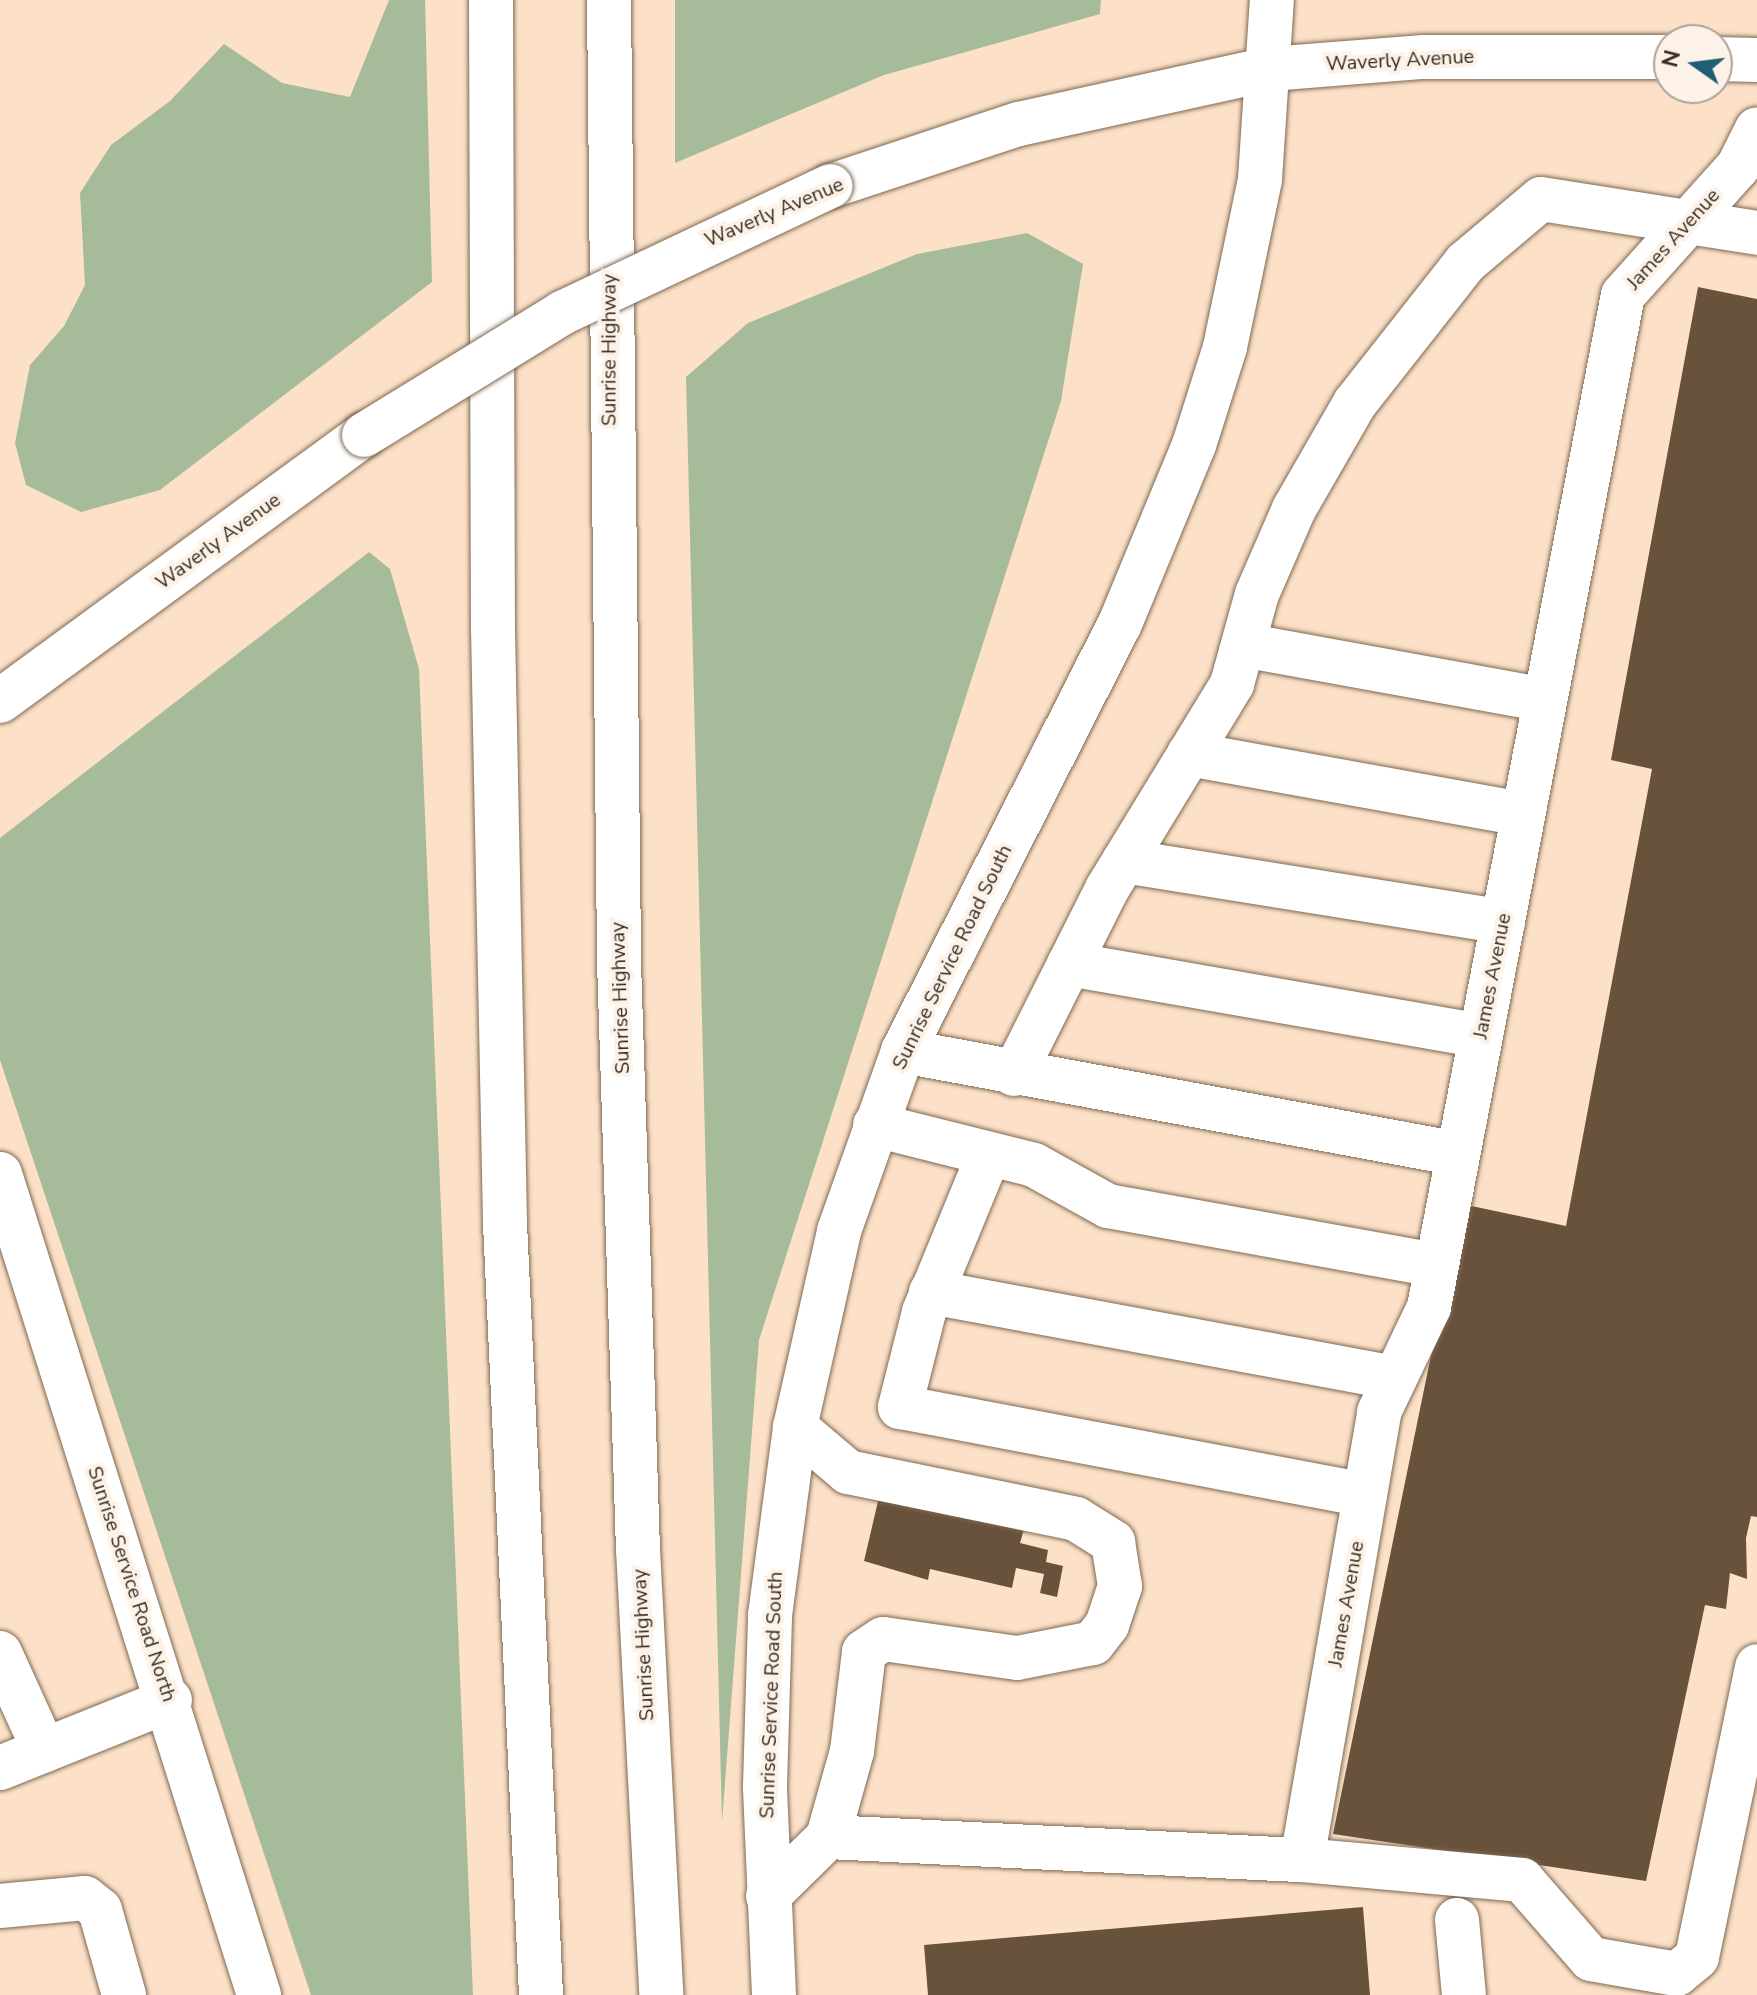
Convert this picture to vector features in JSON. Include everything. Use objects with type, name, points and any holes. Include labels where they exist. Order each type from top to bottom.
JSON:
[{"type":"main road","points":[[491,0],[492,613],[504,1207],[541,1995]]},
{"type":"main road","name":"Sunrise Highway","points":[[609,0],[609,361],[619,962],[638,1549],[661,1995]]},
{"type":"main road","name":"Sunrise Service Road South","points":[[774,1995],[768,1896],[770,1615],[795,1427],[839,1231],[903,1051],[1119,626],[1194,445],[1225,347],[1263,161],[1272,0]]},
{"type":"main road","name":"Waverly Avenue","points":[[0,701],[258,512],[464,369],[640,273],[831,186],[1019,124],[1270,69],[1424,57],[1653,57]]},
{"type":"main road","points":[[1733,59],[1757,60]]},
{"type":"main road","name":"James Avenue","points":[[1302,1860],[1379,1412],[1429,1307],[1623,295],[1738,167],[1757,129]]},
{"type":"main road","points":[[1014,1074],[1124,861],[1232,684],[1257,594],[1294,509],[1355,403],[1465,263],[1541,199],[1757,233]]},
{"type":"main road","points":[[1243,645],[1545,700]]},
{"type":"main road","points":[[1189,754],[1523,814]]},
{"type":"main road","points":[[1124,861],[1503,922]]},
{"type":"main road","points":[[1069,964],[1481,1036]]},
{"type":"main road","points":[[903,1051],[1458,1154]]},
{"type":"main road","points":[[875,1125],[1034,1165],[1108,1206],[1437,1265]]},
{"type":"main road","points":[[989,1154],[931,1292],[900,1407],[1365,1495]]},
{"type":"main road","name":"Sunrise Service Road North","points":[[0,1174],[170,1700],[259,1995]]},
{"type":"main road","points":[[931,1292],[1395,1378]]},
{"type":"main road","points":[[768,1896],[828,1837],[852,1751],[864,1652],[883,1639],[1017,1658],[1093,1643],[1107,1625],[1120,1586],[1113,1542],[1076,1519],[848,1472],[795,1427]]},
{"type":"main road","points":[[0,1653],[44,1750]]},
{"type":"main road","points":[[828,1837],[1302,1860],[1522,1880],[1591,1959],[1677,1974],[1697,1957],[1757,1666]]},
{"type":"main road","points":[[0,1768],[170,1700]]},
{"type":"main road","points":[[0,1906],[85,1898],[100,1910],[124,1995]]},
{"type":"main road","points":[[1457,1920],[1464,1995]]},
{"type":"green space","points":[[389,0],[425,0],[432,282],[160,490],[81,512],[26,485],[15,443],[30,365],[64,326],[85,285],[80,193],[111,145],[170,101],[224,44],[282,83],[350,97]]},
{"type":"green space","points":[[675,0],[1101,0],[1100,14],[884,75],[675,163]]},
{"type":"green space","points":[[1027,233],[1083,264],[1061,401],[759,1340],[722,1822],[686,377],[748,323],[917,254]]},
{"type":"green space","points":[[369,552],[390,569],[419,669],[473,1995],[311,1995],[0,1060],[0,838]]},
{"type":"building","points":[[1698,287],[1757,299],[1757,1517],[1751,1516],[1746,1538],[1747,1579],[1730,1573],[1726,1609],[1705,1605],[1646,1881],[1333,1834],[1462,1204],[1566,1226],[1652,769],[1611,760]]},
{"type":"building","points":[[879,1497],[1024,1529],[1020,1543],[1048,1550],[1046,1562],[1063,1566],[1057,1597],[1040,1593],[1044,1574],[1016,1568],[1012,1588],[930,1569],[928,1580],[864,1561]]},
{"type":"building","points":[[1363,1907],[1370,1995],[928,1995],[924,1945]]}]
